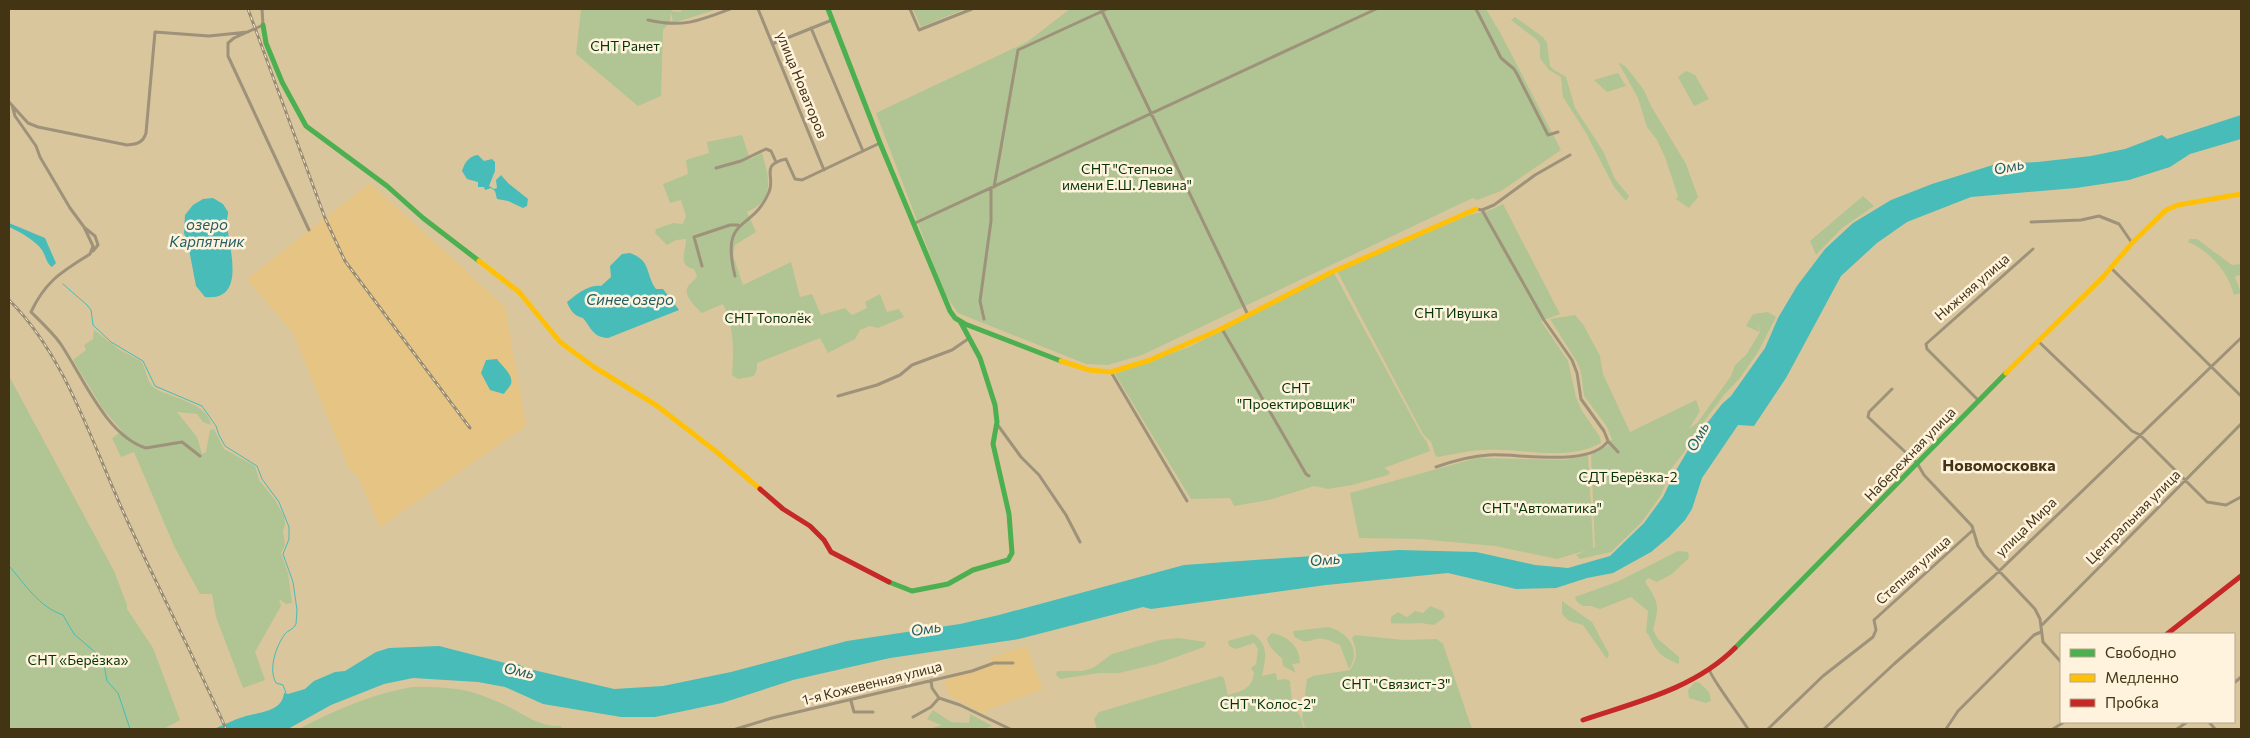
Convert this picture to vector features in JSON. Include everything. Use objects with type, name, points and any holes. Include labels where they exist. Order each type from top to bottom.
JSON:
[{"type":"street","points":[[262,9],[266,44],[294,109],[306,126],[387,186],[423,218],[519,292],[560,342],[602,372],[656,405],[718,453],[783,509],[810,526],[835,555],[906,590],[912,591],[948,584],[974,570],[1001,564],[1008,560],[1012,554],[1012,536],[993,444],[997,424]]},
{"type":"street","points":[[648,20],[673,25],[683,24],[730,9]]},
{"type":"street","name":"улица Новаторов","points":[[758,9],[824,170]]},
{"type":"street","points":[[828,9],[880,143],[950,311],[960,321],[968,338],[976,348],[984,369],[997,424],[1021,457],[1039,475],[1066,515],[1080,542]]},
{"type":"street","points":[[910,9],[919,30],[972,9]]},
{"type":"street","points":[[984,319],[980,301],[991,221],[993,188],[1018,50],[1101,10],[1107,9]]},
{"type":"street","points":[[913,224],[1376,9]]},
{"type":"street","points":[[1476,9],[1501,58],[1517,74],[1548,135],[1558,132]]},
{"type":"street","points":[[1101,10],[1248,315]]},
{"type":"street","points":[[772,44],[832,20]]},
{"type":"street","points":[[263,26],[228,43],[228,56],[309,230]]},
{"type":"street","points":[[811,28],[863,151]]},
{"type":"street","points":[[10,103],[28,123],[119,143],[136,144],[142,142],[146,133],[155,32],[209,36],[248,32]]},
{"type":"street","points":[[10,103],[15,116],[36,146],[40,157],[70,208],[84,227],[93,246],[93,251],[55,276],[31,312],[60,344],[104,414],[121,433],[146,448],[182,442],[200,456]]},
{"type":"street","points":[[735,276],[730,250],[734,235],[738,225],[754,213],[769,192],[769,170],[776,162],[787,160],[795,178],[800,180],[880,143]]},
{"type":"street","points":[[716,168],[741,161],[766,149],[771,151],[776,162]]},
{"type":"street","points":[[960,321],[1075,366],[1089,370],[1111,372],[1150,360],[1221,329],[1330,272],[1494,205],[1535,175],[1570,155]]},
{"type":"street","name":"Набережная улица","points":[[1583,720],[1682,686],[1710,671],[2111,268],[2132,243],[2170,208],[2241,194]]},
{"type":"street","points":[[1479,210],[1544,320],[1572,360],[1577,374],[1581,400],[1604,431],[1608,441],[1618,452]]},
{"type":"street","points":[[2031,222],[2080,220],[2100,216],[2119,224],[2132,243]]},
{"type":"street","points":[[702,266],[694,237],[730,225],[738,225]]},
{"type":"street","name":"Нижняя улица","points":[[1979,401],[1927,349],[1927,342],[2033,250]]},
{"type":"street","points":[[2111,268],[2212,365],[2241,396]]},
{"type":"street","points":[[1221,329],[1306,474],[1309,476]]},
{"type":"street","points":[[838,396],[877,386],[900,375],[912,365],[952,350],[968,338]]},
{"type":"street","name":"улица Мира","points":[[1824,729],[1999,570],[2241,338]]},
{"type":"street","points":[[2038,340],[2211,504],[2226,505],[2241,497]]},
{"type":"street","points":[[1111,372],[1187,501]]},
{"type":"street","points":[[1892,389],[1869,412],[1868,417],[1917,463],[1924,475],[1973,530],[1981,551],[2039,615],[2043,642],[2060,661]]},
{"type":"street","name":"Центральная улица","points":[[2041,626],[2241,424]]},
{"type":"street","points":[[1436,467],[1473,456],[1504,454],[1534,458],[1571,456],[1590,453],[1605,445],[1608,441]]},
{"type":"street","name":"Степная улица","points":[[1768,729],[1824,676],[1870,640],[1876,630],[1874,620],[1973,530]]},
{"type":"street","points":[[2168,633],[2241,576]]},
{"type":"street","points":[[1949,728],[1958,711],[2034,634],[2041,632]]},
{"type":"street","name":"1-я Кожевенная улица","points":[[736,729],[772,718],[851,701],[972,671],[994,663],[1013,663]]},
{"type":"street","points":[[1710,671],[1711,677],[1730,700],[1748,729]]},
{"type":"street","points":[[931,680],[932,688],[939,698],[960,704],[1010,729]]},
{"type":"street","points":[[913,717],[931,707],[939,698]]},
{"type":"street","points":[[851,701],[854,712],[873,712]]},
{"type":"shaded area","points":[[370,183],[505,307],[526,426],[380,527],[358,476],[349,469],[293,333],[247,279]]},
{"type":"shaded area","points":[[1026,646],[1043,689],[985,711],[983,714],[948,694],[944,680],[987,667],[992,657]]},
{"type":"green space","name":"СНТ Ранет","points":[[581,9],[672,9],[672,11],[681,12],[681,9],[718,9],[673,23],[671,12],[670,22],[663,30],[661,96],[638,106],[576,54]]},
{"type":"green space","points":[[913,9],[965,9],[921,27]]},
{"type":"green space","name":"СНТ \"Степное имени Е.Ш. Левина\"","points":[[1070,9],[1486,9],[1561,150],[1501,191],[1477,200],[1473,198],[1464,202],[1142,355],[1108,365],[1086,364],[958,313],[945,294],[876,113],[1027,42]]},
{"type":"green space","points":[[1515,17],[1543,37],[1547,43],[1550,66],[1566,77],[1575,108],[1603,151],[1615,179],[1629,196],[1626,201],[1614,187],[1586,133],[1563,97],[1561,77],[1549,70],[1540,58],[1540,45],[1537,40],[1511,20]]},
{"type":"green space","points":[[1618,62],[1626,67],[1644,90],[1651,106],[1686,164],[1698,197],[1689,208],[1676,199],[1678,196],[1665,157],[1657,140],[1647,127],[1638,98]]},
{"type":"green space","points":[[1686,71],[1695,75],[1709,99],[1694,106],[1678,77]]},
{"type":"green space","points":[[1618,73],[1626,86],[1607,92],[1594,80]]},
{"type":"green space","name":"СНТ Тополёк","points":[[742,135],[750,159],[762,153],[768,179],[768,187],[763,201],[747,212],[756,232],[735,245],[733,255],[743,285],[791,262],[800,297],[812,294],[821,315],[845,308],[852,315],[867,308],[865,302],[880,294],[887,312],[899,309],[904,317],[878,328],[870,326],[860,330],[855,339],[828,353],[820,338],[757,363],[754,376],[738,379],[732,375],[732,339],[727,312],[723,304],[702,313],[696,308],[687,293],[689,285],[697,276],[694,269],[685,264],[684,261],[686,239],[676,240],[667,245],[655,233],[656,229],[673,223],[683,224],[686,216],[681,200],[670,203],[663,184],[688,174],[686,160],[709,153],[707,142]]},
{"type":"green space","points":[[1863,196],[1874,206],[1842,228],[1816,255],[1810,241]]},
{"type":"green space","name":"СНТ Ивушка","points":[[1503,204],[1560,314],[1541,321],[1568,361],[1576,397],[1582,411],[1600,437],[1601,443],[1588,449],[1574,452],[1545,453],[1480,450],[1436,457],[1431,442],[1423,434],[1337,271],[1469,215],[1490,210]]},
{"type":"green space","points":[[2189,239],[2197,239],[2232,265],[2241,264],[2241,276],[2235,277],[2241,293],[2234,295],[2228,279],[2217,263],[2210,256],[2188,242]]},
{"type":"green space","name":"СНТ \"Проектировщик\"","points":[[1334,273],[1427,442],[1430,451],[1384,468],[1390,472],[1388,475],[1352,485],[1328,489],[1314,486],[1269,500],[1234,506],[1230,498],[1191,499],[1115,374],[1189,347]]},
{"type":"green space","name":"СДТ Берёзка-2","points":[[1768,312],[1776,317],[1758,352],[1740,378],[1724,395],[1690,440],[1685,451],[1671,469],[1661,495],[1642,522],[1611,552],[1580,559],[1576,555],[1595,547],[1591,455],[1607,446],[1612,439],[1606,425],[1584,396],[1581,372],[1577,362],[1550,319],[1575,315],[1583,324],[1600,356],[1603,374],[1630,432],[1696,400],[1700,411],[1689,429],[1698,422],[1731,376],[1735,365],[1746,355],[1760,332],[1757,322],[1759,332],[1746,326],[1753,314]]},
{"type":"green space","points":[[94,330],[120,350],[141,361],[148,380],[156,389],[188,402],[203,411],[211,425],[203,422],[197,414],[177,412],[197,437],[202,454],[206,452],[210,430],[214,429],[224,449],[255,466],[259,480],[275,500],[284,516],[283,532],[285,545],[281,553],[288,573],[292,603],[286,604],[279,599],[281,606],[255,652],[265,680],[243,688],[216,617],[212,594],[200,594],[175,548],[134,452],[121,457],[112,438],[122,431],[103,409],[73,360],[86,350],[84,345],[93,339]]},
{"type":"green space","name":"СНТ «Берёзка»","points":[[9,376],[114,571],[127,609],[153,648],[180,720],[164,729],[9,729]]},
{"type":"green space","name":"СНТ \"Автоматика\"","points":[[1588,455],[1593,548],[1588,550],[1557,559],[1495,546],[1420,539],[1359,538],[1350,493],[1477,458],[1565,460]]},
{"type":"green space","points":[[1678,551],[1688,552],[1689,558],[1672,574],[1657,582],[1648,578],[1645,582],[1657,605],[1653,630],[1658,639],[1679,657],[1679,664],[1664,657],[1655,648],[1646,632],[1648,611],[1631,597],[1600,609],[1583,606],[1577,602],[1575,597],[1619,581]]},
{"type":"green space","points":[[1562,601],[1592,622],[1609,654],[1607,659],[1583,625],[1569,621],[1562,614]]},
{"type":"green space","points":[[1430,606],[1443,611],[1445,617],[1434,625],[1391,623],[1391,617],[1398,612],[1407,617],[1415,611],[1423,613]]},
{"type":"green space","points":[[1329,627],[1342,633],[1351,643],[1354,655],[1349,669],[1340,645],[1320,639],[1303,641],[1294,636],[1293,631]]},
{"type":"green space","points":[[1272,633],[1287,639],[1298,652],[1300,663],[1292,664],[1296,673],[1283,666],[1282,658],[1267,641],[1267,638]]},
{"type":"green space","name":"СНТ \"Колос-2\"","points":[[1253,634],[1264,647],[1265,658],[1262,676],[1276,673],[1277,680],[1286,679],[1290,681],[1292,702],[1301,718],[1304,729],[1097,729],[1094,719],[1099,712],[1221,676],[1224,678],[1228,695],[1246,688],[1253,678],[1254,673],[1251,668],[1256,664],[1258,649],[1254,643],[1236,649],[1229,646],[1228,641]]},
{"type":"green space","name":"СНТ \"Связист-3\"","points":[[1355,635],[1404,640],[1437,639],[1443,644],[1472,729],[1305,729],[1302,718],[1307,679],[1313,676],[1350,670],[1356,651],[1352,638]]},
{"type":"green space","points":[[1178,638],[1206,642],[1204,647],[1157,664],[1119,673],[1099,673],[1060,679],[1056,675],[1057,671],[1082,671],[1093,668],[1112,654],[1160,640]]},
{"type":"green space","points":[[1695,682],[1700,683],[1709,692],[1711,701],[1706,703],[1689,698],[1688,690]]},
{"type":"green space","points":[[412,687],[452,688],[475,693],[535,721],[547,725],[561,726],[563,729],[299,729],[326,715],[354,704]]},
{"type":"green space","points":[[933,710],[951,722],[969,723],[970,714],[992,726],[983,729],[930,729],[941,725],[927,719]]},
{"type":"water","name":"Омь","points":[[2241,115],[2241,139],[2190,154],[2170,167],[2129,180],[2076,188],[1971,197],[1907,222],[1877,243],[1841,276],[1786,378],[1754,426],[1738,425],[1702,478],[1692,509],[1685,520],[1651,552],[1613,573],[1587,578],[1556,588],[1516,589],[1448,573],[1326,585],[1151,609],[1143,607],[1019,639],[890,658],[793,680],[722,703],[655,717],[621,717],[543,704],[505,687],[478,682],[413,678],[384,684],[331,705],[288,729],[214,729],[239,718],[268,711],[279,704],[284,693],[288,694],[305,689],[314,681],[335,672],[345,671],[376,652],[389,648],[439,646],[614,689],[663,686],[731,672],[847,641],[960,624],[999,615],[1184,565],[1399,550],[1476,552],[1535,565],[1568,568],[1610,556],[1644,523],[1663,497],[1694,440],[1722,404],[1731,396],[1765,348],[1778,318],[1797,286],[1825,249],[1853,223],[1891,200],[1932,184],[1996,164],[2038,162],[2091,156],[2125,149],[2162,135],[2167,139]]},
{"type":"water","points":[[478,155],[484,161],[492,159],[495,162],[495,171],[489,186],[494,189],[497,188],[496,180],[501,175],[528,199],[527,206],[523,208],[508,201],[497,199],[495,191],[491,188],[485,190],[484,187],[478,187],[478,182],[467,179],[462,171],[464,165],[470,158]]},
{"type":"water","name":"озеро Карпятник","points":[[213,198],[223,204],[228,212],[227,222],[232,271],[231,282],[226,291],[218,296],[205,297],[196,286],[184,233],[185,215],[193,205],[203,199]]},
{"type":"water","points":[[9,223],[45,238],[56,263],[52,267],[39,246],[9,227]]},
{"type":"water","name":"Синее озеро","points":[[630,253],[642,260],[656,289],[663,289],[679,310],[608,338],[599,336],[593,332],[583,318],[573,312],[567,302],[587,288],[601,286],[611,277],[610,266],[622,254]]},
{"type":"water","points":[[497,359],[511,377],[510,385],[504,394],[490,390],[481,373],[486,360]]},
{"type":"waterway","points":[[63,284],[91,310],[93,325],[111,342],[143,361],[155,386],[202,406],[216,426],[225,446],[257,466],[262,479],[279,502],[289,527],[289,539],[283,554],[293,582],[297,610],[296,624],[282,639],[276,651],[273,665],[276,683],[283,685],[286,693]]},
{"type":"waterway","points":[[9,566],[40,601],[63,615],[74,634],[103,659],[107,681],[118,693],[130,729]]},
{"type":"railway","points":[[248,9],[325,218],[345,261],[470,428]]},
{"type":"railway","points":[[9,300],[29,323],[63,375],[127,520],[226,729]]},
{"type":"traffic: fast","points":[[828,9],[880,143],[950,311],[955,318],[965,324],[1061,361]]},
{"type":"traffic: fast","points":[[263,25],[266,43],[282,82],[306,126],[387,186],[423,218],[479,261]]},
{"type":"traffic: fast","points":[[889,582],[912,591],[948,584],[973,570],[1008,560],[1012,553],[1009,514],[993,444],[997,422],[995,405],[980,358],[960,321]]},
{"type":"traffic: fast","points":[[1735,648],[2006,373]]},
{"type":"traffic: slow","points":[[2006,373],[2103,277],[2132,243],[2166,210],[2178,205],[2241,194]]},
{"type":"traffic: slow","points":[[1061,361],[1089,370],[1111,372],[1150,360],[1221,329],[1330,273],[1476,209]]},
{"type":"traffic: slow","points":[[479,261],[519,292],[560,342],[594,367],[656,405],[718,453],[760,489]]},
{"type":"traffic: jam","points":[[760,489],[783,509],[810,526],[824,540],[831,552],[889,582]]},
{"type":"traffic: jam","points":[[2168,633],[2241,576]]},
{"type":"traffic: jam","points":[[1583,720],[1664,693],[1701,674],[1735,648]]},
{"type":"district","name":"Новомосковка","points":[[1999,465]]}]
